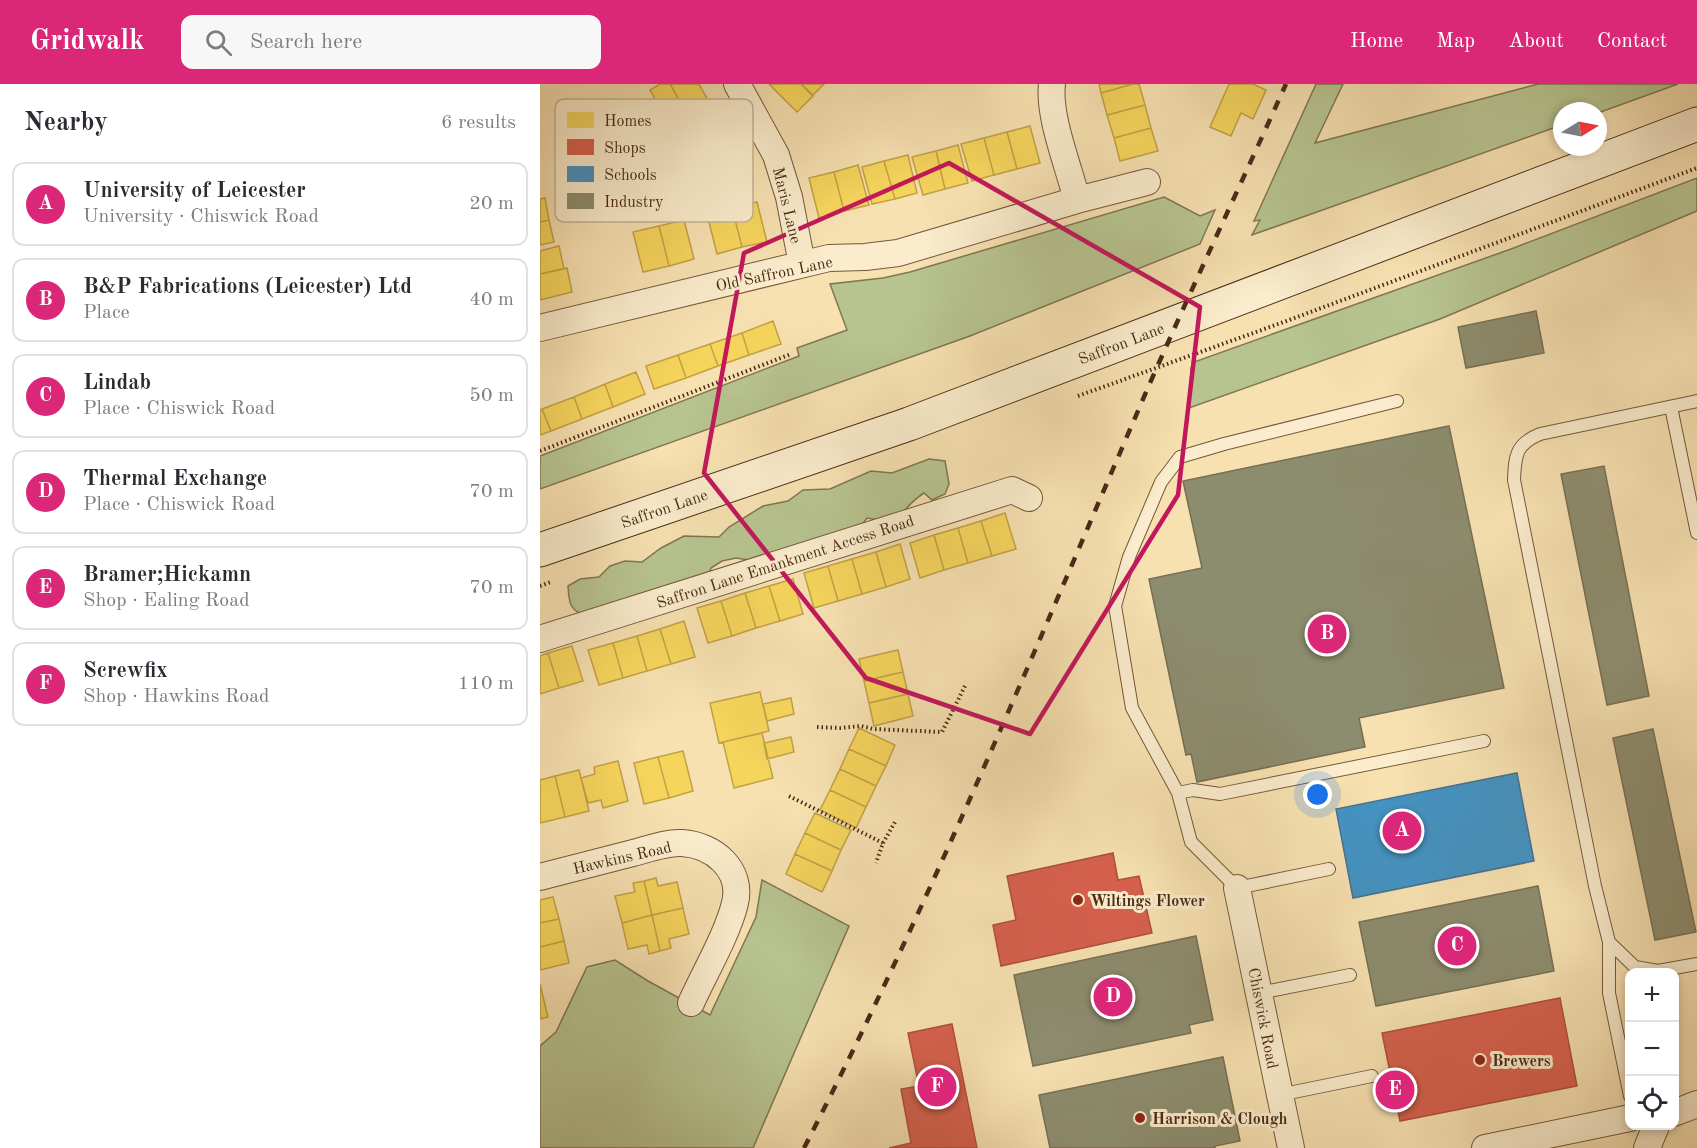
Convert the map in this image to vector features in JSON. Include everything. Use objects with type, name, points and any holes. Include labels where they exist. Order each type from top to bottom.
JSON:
[{"type":"main road","name":"Saffron Lane","points":[[540,550],[909,424],[1697,124]]},
{"type":"street","name":"Maris Lane","points":[[737,84],[745,99]]},
{"type":"street","points":[[1052,84],[1053,110],[1077,200]]},
{"type":"street","name":"Maris Lane","points":[[753,113],[776,155],[789,196],[802,264]]},
{"type":"street","name":"Old Saffron Lane","points":[[540,328],[829,258],[898,253],[1077,200],[1147,182]]},
{"type":"street","name":"Saffron Lane Emankment Access Road","points":[[540,639],[1012,490],[1029,498]]},
{"type":"street","name":"Hawkins Road","points":[[540,877],[681,843],[699,846],[713,852],[723,860],[730,868],[736,883],[736,901],[691,1003]]},
{"type":"street","name":"Chiswick Road","points":[[1237,888],[1291,1148]]},
{"type":"street","points":[[1679,1111],[1697,1104]]},
{"type":"street","points":[[1485,1148],[1625,1119]]},
{"type":"street","points":[[1647,1148],[1654,1130]]},
{"type":"lane","points":[[1329,869],[1237,888],[1191,842],[1178,793],[1132,708],[1115,606],[1129,557],[1161,482],[1180,457],[1397,401]]},
{"type":"lane","points":[[1625,1076],[1609,993],[1609,942],[1595,886],[1516,491],[1515,458],[1525,440],[1540,434],[1697,401]]},
{"type":"lane","points":[[1671,407],[1697,533]]},
{"type":"lane","points":[[1178,793],[1193,790],[1220,794],[1484,741]]},
{"type":"lane","points":[[1609,942],[1635,967],[1658,971],[1697,964]]},
{"type":"lane","points":[[1259,993],[1350,975]]},
{"type":"lane","points":[[1279,1095],[1372,1076]]},
{"type":"path","points":[[540,451],[791,354]]},
{"type":"path","points":[[817,727],[861,726],[873,729],[942,732],[965,686]]},
{"type":"path","points":[[789,796],[883,843]]},
{"type":"path","points":[[876,863],[883,843],[895,822]]},
{"type":"highlighted area","points":[[949,163],[1200,307],[1178,495],[1030,734],[866,678],[704,473],[744,253]]},
{"type":"green space","points":[[1316,84],[1343,84],[1315,143],[1538,84],[1678,84],[1607,110],[1607,102],[1553,102],[1553,128],[1252,235],[1260,220],[1254,221]]},
{"type":"green space","points":[[1697,178],[1697,211],[1440,319],[1189,408],[1191,368],[1194,362],[1511,249]]},
{"type":"green space","points":[[1164,197],[1200,216],[1215,210],[1200,244],[970,336],[540,489],[540,456],[799,356],[797,348],[847,330],[830,284],[883,278],[910,272]]},
{"type":"green space","points":[[929,459],[945,461],[949,484],[945,494],[932,500],[924,493],[895,519],[867,518],[859,529],[755,561],[736,558],[722,561],[711,568],[708,576],[584,615],[575,610],[571,604],[568,586],[580,579],[599,577],[610,566],[625,561],[642,562],[661,548],[684,536],[719,537],[729,527],[763,506],[788,501],[803,490],[830,489],[871,471],[892,473]]},
{"type":"green space","points":[[762,880],[849,926],[753,1148],[540,1148],[540,1046],[556,1032],[587,967],[615,960],[710,1015],[756,917]]},
{"type":"building: Homes","points":[[660,84],[670,84],[678,99],[655,99],[650,90]]},
{"type":"building: Homes","points":[[670,84],[699,84],[707,99],[678,99]]},
{"type":"building: Homes","points":[[769,84],[801,84],[813,96],[797,112]]},
{"type":"building: Homes","points":[[801,84],[824,84],[813,95]]},
{"type":"building: Homes","points":[[1099,84],[1133,84],[1101,93]]},
{"type":"building: Homes","points":[[1139,84],[1145,105],[1107,115],[1101,93]]},
{"type":"building: Homes","points":[[1229,84],[1253,84],[1266,90],[1253,119],[1241,113],[1231,136],[1210,127]]},
{"type":"building: Homes","points":[[1145,105],[1151,128],[1114,138],[1107,115]]},
{"type":"building: Homes","points":[[1030,126],[1040,163],[1017,169],[1007,132]]},
{"type":"building: Homes","points":[[1151,128],[1158,151],[1120,161],[1114,138]]},
{"type":"building: Homes","points":[[1007,132],[1017,169],[994,175],[984,138]]},
{"type":"building: Homes","points":[[984,138],[994,175],[972,181],[961,144]]},
{"type":"building: Homes","points":[[958,145],[968,183],[945,189],[936,151]]},
{"type":"building: Homes","points":[[936,151],[945,189],[923,195],[912,157]]},
{"type":"building: Homes","points":[[908,155],[917,193],[895,199],[884,161]]},
{"type":"building: Homes","points":[[884,161],[895,199],[872,204],[862,167]]},
{"type":"building: Homes","points":[[858,165],[869,205],[844,211],[834,172]]},
{"type":"building: Homes","points":[[834,172],[844,211],[819,218],[809,178]]},
{"type":"building: Homes","points":[[545,198],[549,220],[540,222],[540,199]]},
{"type":"building: Homes","points":[[757,202],[767,242],[742,247],[736,222],[753,222],[753,203]]},
{"type":"building: Homes","points":[[549,220],[554,242],[540,245],[540,222]]},
{"type":"building: Homes","points":[[685,222],[694,259],[669,266],[659,226]]},
{"type":"building: Homes","points":[[709,222],[736,222],[742,247],[717,254]]},
{"type":"building: Homes","points":[[659,226],[669,266],[643,272],[633,232]]},
{"type":"building: Homes","points":[[559,246],[564,269],[540,274],[540,251]]},
{"type":"building: Homes","points":[[567,268],[572,292],[540,300],[540,274]]},
{"type":"building: Homes","points":[[773,321],[781,344],[749,355],[742,333]]},
{"type":"building: Homes","points":[[742,333],[749,355],[718,366],[710,344]]},
{"type":"building: Homes","points":[[710,344],[718,366],[686,378],[678,355]]},
{"type":"building: Homes","points":[[678,355],[686,378],[654,389],[646,366]]},
{"type":"building: Homes","points":[[636,372],[645,394],[613,407],[605,384]]},
{"type":"building: Homes","points":[[605,384],[613,407],[582,419],[574,397]]},
{"type":"building: Homes","points":[[574,397],[582,419],[551,431],[542,409]]},
{"type":"building: Homes","points":[[542,409],[551,431],[540,435],[540,410]]},
{"type":"building: Homes","points":[[1005,513],[1016,549],[992,556],[981,521]]},
{"type":"building: Homes","points":[[981,521],[992,556],[968,563],[958,528]]},
{"type":"building: Homes","points":[[958,528],[968,563],[944,570],[934,535]]},
{"type":"building: Homes","points":[[934,535],[944,570],[920,578],[910,543]]},
{"type":"building: Homes","points":[[900,544],[910,579],[886,587],[876,552]]},
{"type":"building: Homes","points":[[876,552],[886,587],[862,594],[852,559]]},
{"type":"building: Homes","points":[[852,559],[862,594],[838,601],[828,566]]},
{"type":"building: Homes","points":[[828,566],[838,601],[814,608],[804,573]]},
{"type":"building: Homes","points":[[793,579],[803,614],[780,621],[769,586]]},
{"type":"building: Homes","points":[[769,586],[780,621],[756,628],[745,593]]},
{"type":"building: Homes","points":[[745,593],[756,628],[732,636],[721,601]]},
{"type":"building: Homes","points":[[721,601],[732,636],[708,643],[697,608]]},
{"type":"building: Homes","points":[[684,621],[695,657],[671,664],[660,629]]},
{"type":"building: Homes","points":[[660,629],[671,664],[647,671],[637,636]]},
{"type":"building: Homes","points":[[637,636],[647,671],[623,678],[613,643]]},
{"type":"building: Homes","points":[[613,643],[623,678],[599,685],[588,650]]},
{"type":"building: Homes","points":[[572,646],[583,681],[559,688],[548,653]]},
{"type":"building: Homes","points":[[898,650],[903,672],[864,681],[859,659]]},
{"type":"building: Homes","points":[[548,653],[559,688],[540,694],[540,656]]},
{"type":"building: Homes","points":[[903,672],[908,694],[869,703],[864,681]]},
{"type":"building: Homes","points":[[760,692],[769,731],[719,743],[710,703]]},
{"type":"building: Homes","points":[[908,694],[913,716],[874,726],[869,703]]},
{"type":"building: Homes","points":[[791,698],[794,714],[767,721],[763,704]]},
{"type":"building: Homes","points":[[859,728],[895,745],[886,766],[849,749]]},
{"type":"building: Homes","points":[[762,733],[773,778],[734,788],[723,742]]},
{"type":"building: Homes","points":[[791,737],[794,752],[767,759],[764,743]]},
{"type":"building: Homes","points":[[849,749],[886,766],[876,786],[840,769]]},
{"type":"building: Homes","points":[[683,751],[693,791],[669,798],[658,757]]},
{"type":"building: Homes","points":[[658,757],[669,798],[644,804],[634,763]]},
{"type":"building: Homes","points":[[618,761],[628,801],[603,808],[601,800],[588,803],[581,778],[595,774],[594,767]]},
{"type":"building: Homes","points":[[840,769],[876,786],[866,807],[830,790]]},
{"type":"building: Homes","points":[[579,770],[589,811],[565,817],[555,776]]},
{"type":"building: Homes","points":[[555,776],[565,817],[540,823],[540,780]]},
{"type":"building: Homes","points":[[830,790],[866,807],[856,828],[820,810]]},
{"type":"building: Homes","points":[[815,813],[851,830],[841,850],[805,833]]},
{"type":"building: Homes","points":[[805,833],[841,850],[832,871],[795,854]]},
{"type":"building: Homes","points":[[795,854],[832,871],[822,892],[786,874]]},
{"type":"building: Homes","points":[[656,878],[658,886],[677,882],[683,908],[652,915],[644,881]]},
{"type":"building: Homes","points":[[644,881],[652,915],[622,923],[615,896],[635,892],[633,883]]},
{"type":"building: Homes","points":[[553,897],[559,919],[540,923],[540,900]]},
{"type":"building: Homes","points":[[683,908],[689,934],[669,939],[671,948],[660,951],[652,915]]},
{"type":"building: Homes","points":[[652,915],[660,951],[649,954],[647,945],[628,949],[622,923]]},
{"type":"building: Homes","points":[[559,919],[564,941],[540,947],[540,923]]},
{"type":"building: Homes","points":[[564,941],[569,963],[540,970],[540,947]]},
{"type":"building: Homes","points":[[540,984],[548,1017],[540,1019]]},
{"type":"building: Shops","name":"Wiltings Flower","points":[[1113,853],[1118,880],[1139,876],[1152,933],[1001,966],[993,925],[1016,920],[1007,876]]},
{"type":"building: Shops","name":"Brewers","points":[[1560,998],[1577,1086],[1400,1121],[1382,1033]]},
{"type":"building: Shops","points":[[952,1024],[977,1148],[889,1148],[911,1143],[901,1089],[919,1086],[908,1033]]},
{"type":"building: Schools","points":[[1517,773],[1534,861],[1353,898],[1336,809]]},
{"type":"building: Industry","points":[[1536,311],[1544,353],[1466,368],[1458,327]]},
{"type":"building: Industry","points":[[1449,426],[1504,688],[1359,718],[1365,747],[1197,782],[1191,754],[1186,755],[1149,579],[1202,568],[1183,481]]},
{"type":"building: Industry","points":[[1604,466],[1649,696],[1607,705],[1561,474]]},
{"type":"building: Industry","points":[[1653,729],[1696,932],[1655,940],[1613,738]]},
{"type":"building: Industry","points":[[1538,886],[1554,971],[1376,1006],[1359,922]]},
{"type":"building: Industry","points":[[1196,936],[1213,1020],[1189,1025],[1191,1033],[1033,1066],[1014,975]]},
{"type":"building: Industry","name":"Harrison & Clough","points":[[1223,1057],[1240,1141],[1215,1146],[1215,1148],[1050,1148],[1039,1095]]},
{"type":"railway","points":[[804,1148],[940,864],[1183,308],[1286,84]]},
{"type":"place","name":"B&P Fabrications (Leicester) Ltd","points":[[1327,634]]},
{"type":"place","name":"University of Leicester","points":[[1402,831]]},
{"type":"place","name":"Wiltings Flower","points":[[1078,900]]},
{"type":"place","name":"Lindab","points":[[1457,946]]},
{"type":"place","name":"Thermal Exchange","points":[[1113,997]]},
{"type":"place","name":"Brewers","points":[[1480,1060]]},
{"type":"place","name":"Screwfix","points":[[937,1087]]},
{"type":"place","name":"Bramer;Hickamn","points":[[1395,1090]]},
{"type":"place","name":"Harrison & Clough","points":[[1140,1118]]}]
